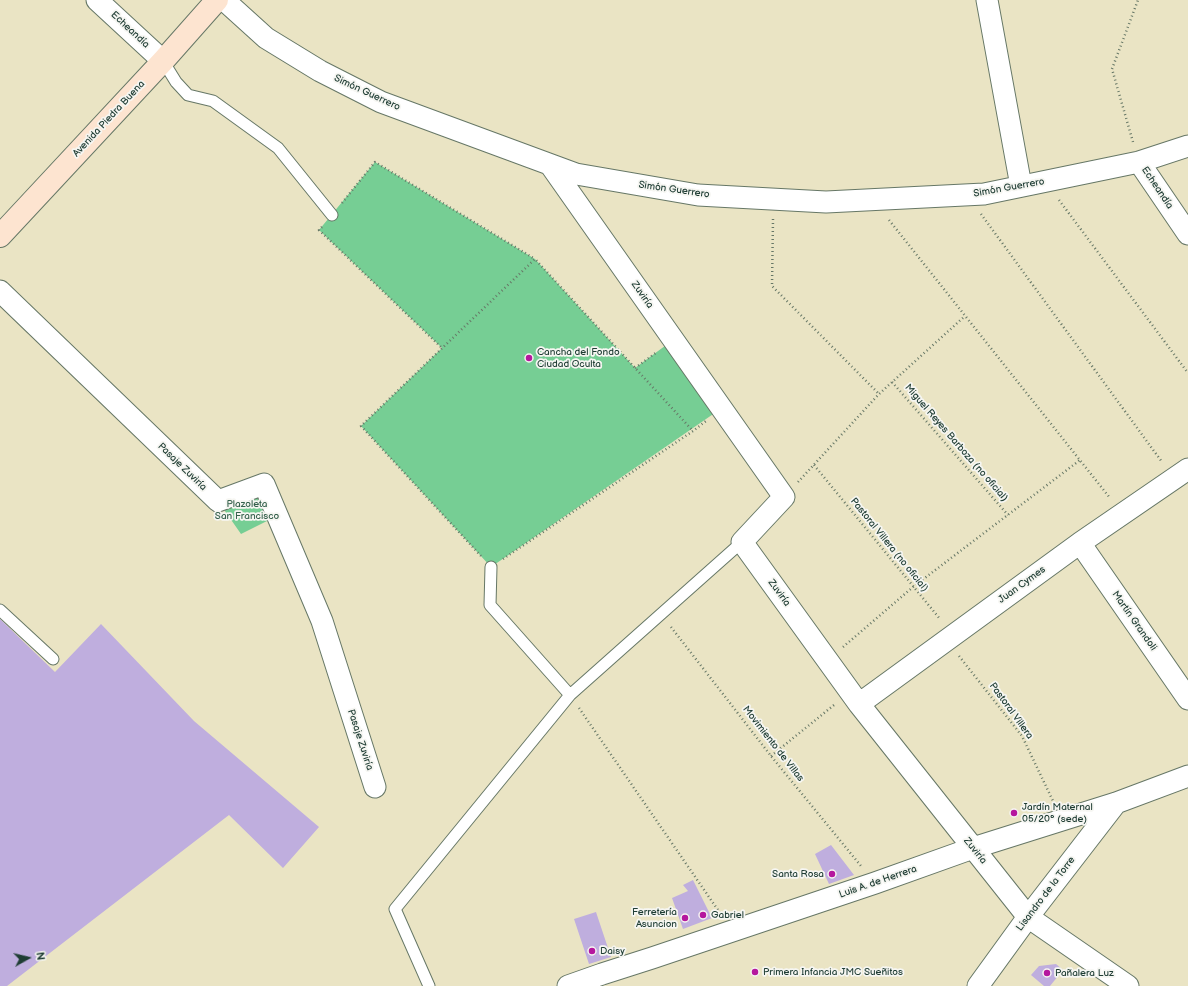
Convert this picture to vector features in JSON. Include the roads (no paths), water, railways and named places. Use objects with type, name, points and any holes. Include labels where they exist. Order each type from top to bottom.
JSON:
[{"type":"main road","name":"Avenida Piedra Buena","points":[[0,236],[217,0]]},
{"type":"street","name":"Echeandía","points":[[97,0],[162,61]]},
{"type":"street","name":"Simón Guerrero","points":[[224,0],[266,38],[320,72],[382,102],[576,174],[698,195],[826,202],[984,194],[1139,162],[1188,146]]},
{"type":"street","points":[[987,0],[1021,186]]},
{"type":"street","name":"Echeandía","points":[[1139,162],[1188,234]]},
{"type":"street","name":"Zuviría","points":[[551,166],[784,497],[742,542],[854,698],[1028,917],[1128,986]]},
{"type":"street","name":"Pasaje Zuviría","points":[[0,291],[218,501],[264,484],[322,621],[375,787]]},
{"type":"street","name":"Juan Cymes","points":[[854,698],[950,638],[1080,543],[1181,474]]},
{"type":"street","name":"Martín Grandoli","points":[[1080,543],[1188,699]]},
{"type":"street","name":"Luis A. de Herrera","points":[[568,986],[593,982],[973,848],[1116,803],[1188,776]]},
{"type":"street","name":"Lisandro de la Torre","points":[[978,986],[1028,917],[1116,803]]},
{"type":"lane","points":[[162,61],[176,82],[188,95],[213,101],[278,148],[332,215]]},
{"type":"lane","points":[[429,986],[395,909],[570,695],[742,542]]},
{"type":"lane","points":[[491,567],[490,605],[570,695]]},
{"type":"lane","points":[[0,610],[53,659]]},
{"type":"place","name":"Cancha del Fondo Ciudad Oculta","points":[[529,358]]},
{"type":"place","name":"Jardín Maternal 05/20° (sede)","points":[[1014,813]]},
{"type":"place","name":"Santa Rosa","points":[[832,874]]},
{"type":"place","name":"Gabriel","points":[[703,915]]},
{"type":"place","name":"Ferretería Asuncion","points":[[685,918]]},
{"type":"place","name":"Daisy","points":[[592,951]]},
{"type":"place","name":"Primera Infancia JMC Sueñitos","points":[[755,972]]},
{"type":"place","name":"Pañalera Luz","points":[[1047,973]]},
{"type":"park label","name":"Plazoleta San Francisco","points":[[247,510]]}]
